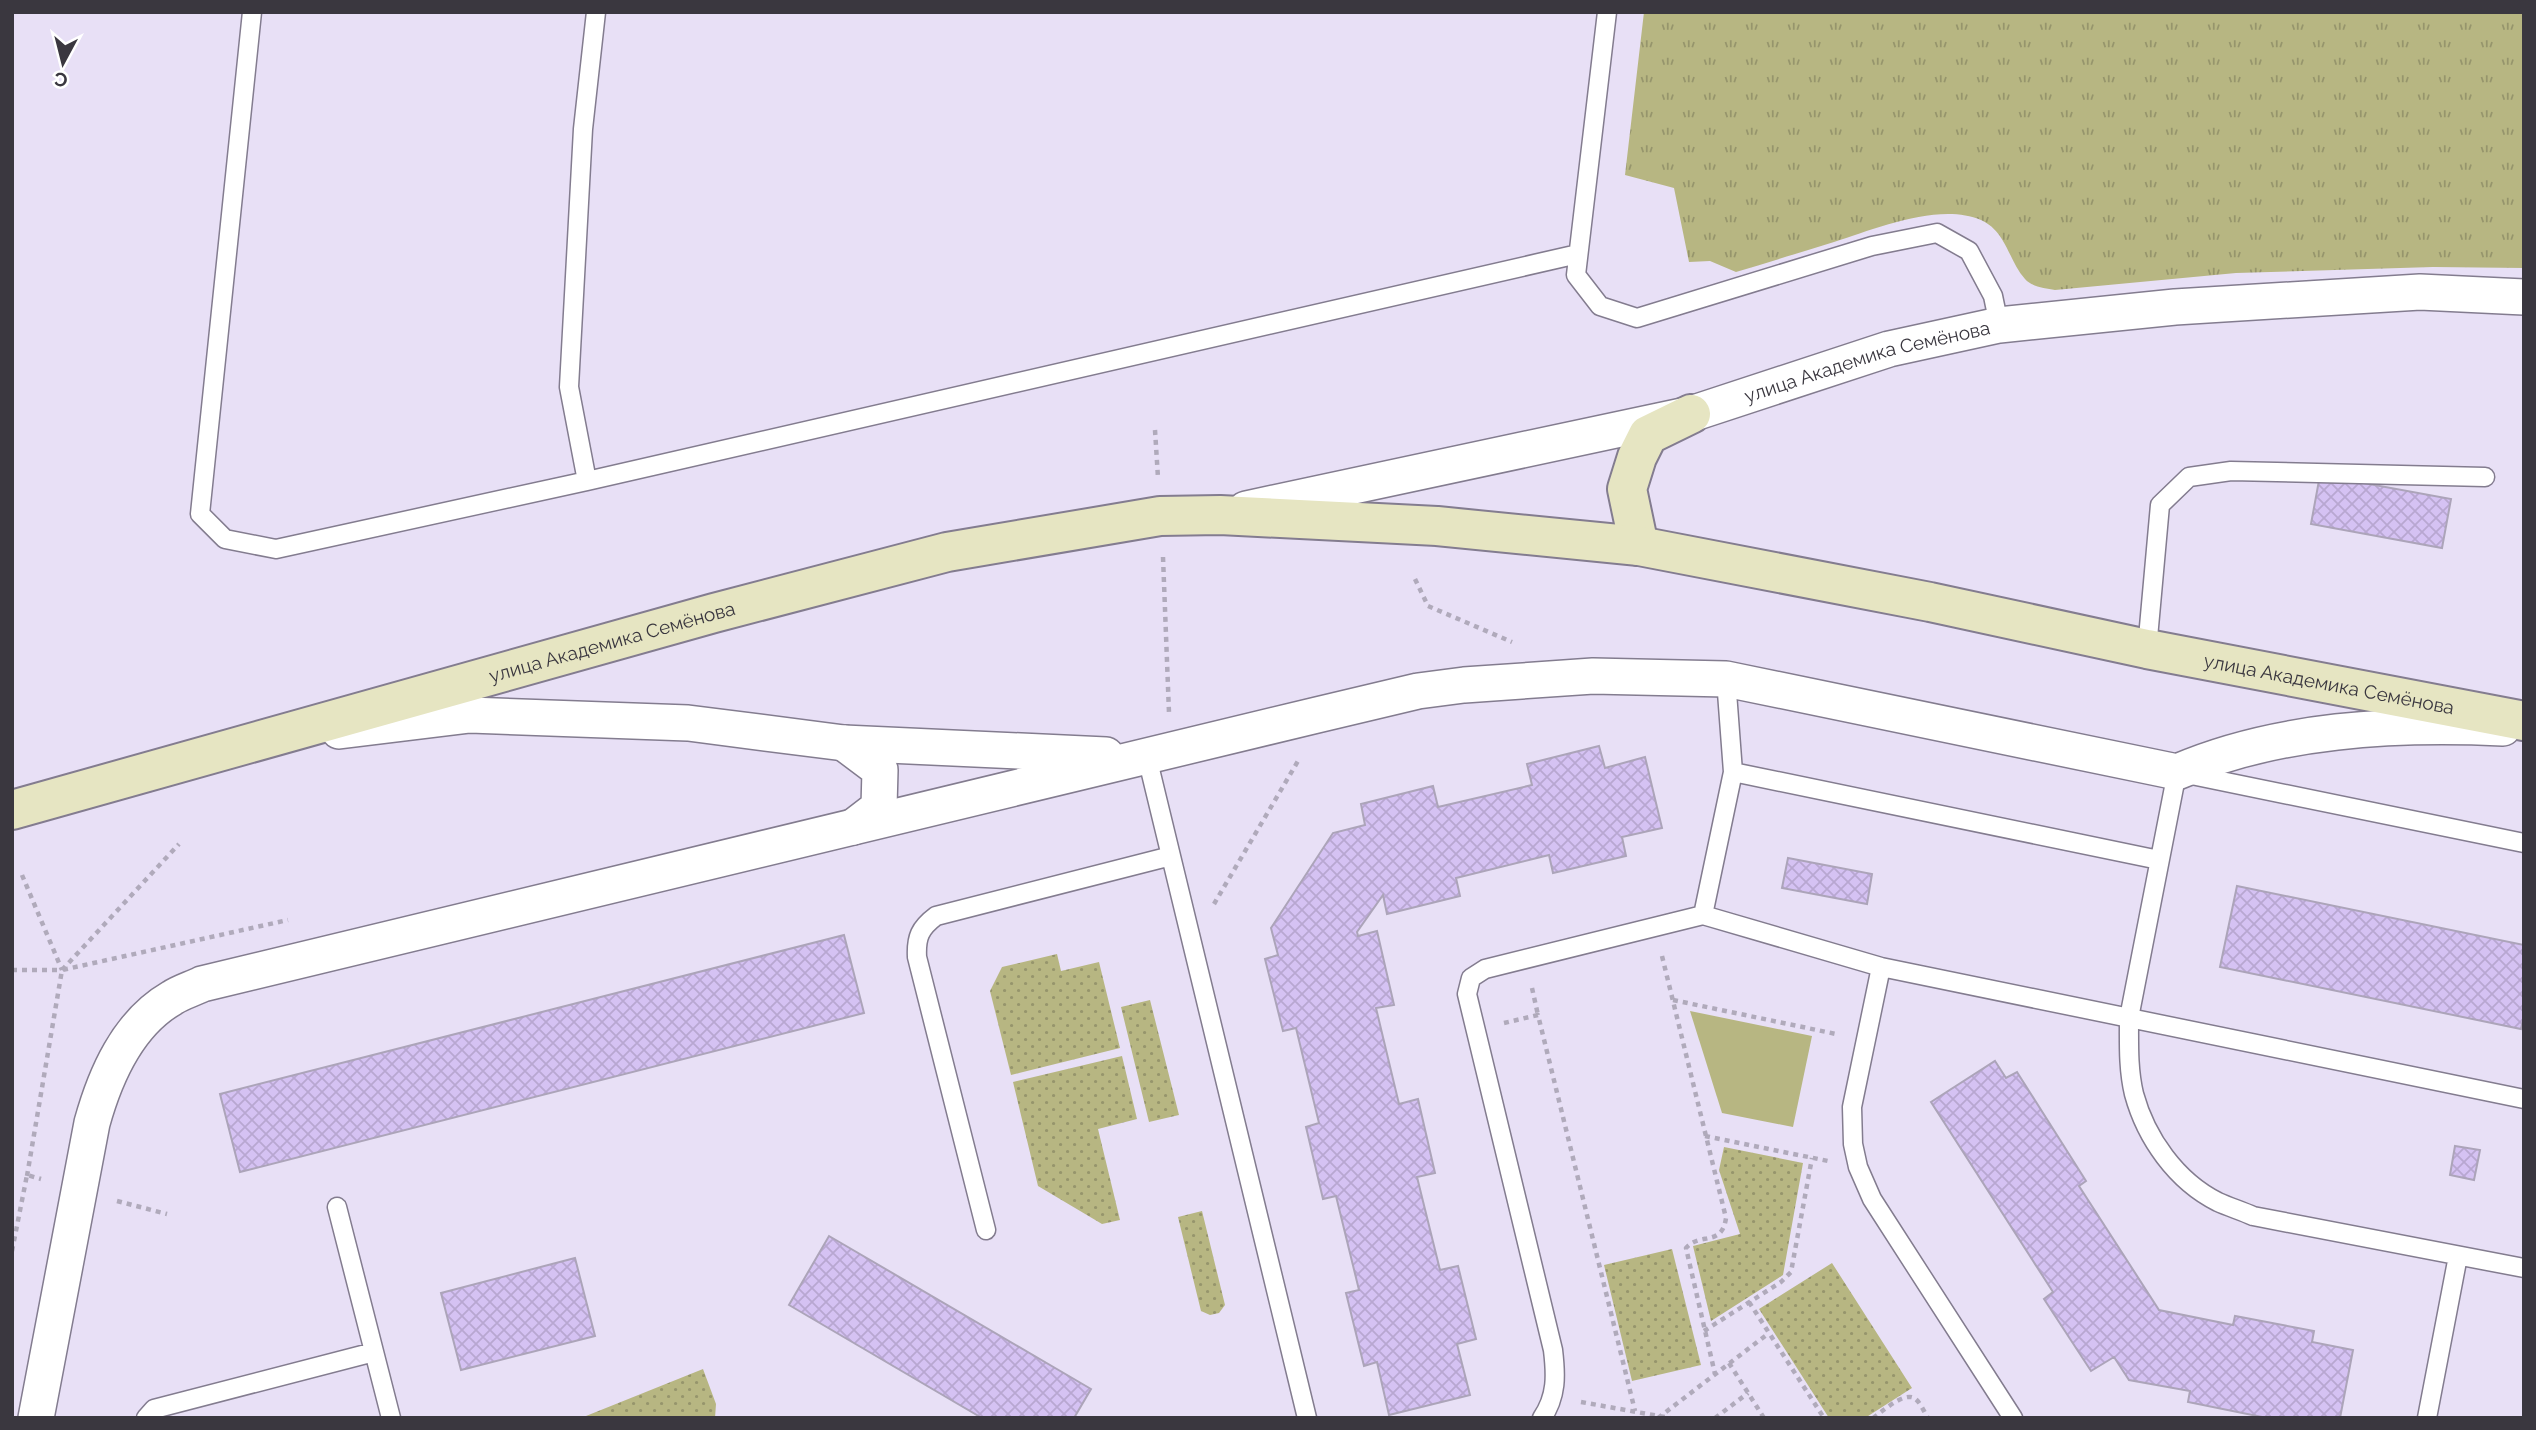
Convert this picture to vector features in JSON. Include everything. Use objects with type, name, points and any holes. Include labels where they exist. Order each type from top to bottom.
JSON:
[{"type":"main road","points":[[1639,546],[1627,489],[1637,457],[1648,435],[1692,414]]},
{"type":"main road","name":"улица Академика Семёнова","points":[[12,810],[714,613],[947,552],[1160,516],[1220,515],[1437,526],[1639,546],[1930,602],[2147,649],[2524,721]]},
{"type":"street","name":"улица Академика Семёнова","points":[[1220,515],[1692,414],[1889,349],[1999,325],[2175,307],[2406,293],[2524,297]]},
{"type":"street","points":[[36,1418],[92,1123],[100,1096],[110,1072],[140,1023],[171,998],[202,984],[1418,691],[1464,685],[1593,676],[1726,679],[2176,772],[2213,757],[2280,740],[2325,734],[2404,728],[2524,728]]},
{"type":"street","points":[[262,740],[470,715],[688,723],[844,743],[1147,757]]},
{"type":"street","points":[[844,743],[880,770],[879,807],[852,827]]},
{"type":"lane","points":[[253,12],[200,514],[225,539],[276,549],[587,481],[1578,254]]},
{"type":"lane","points":[[587,481],[569,387],[583,130],[596,12]]},
{"type":"lane","points":[[1607,12],[1576,275],[1600,306],[1637,318],[1872,246],[1937,233],[1969,251],[1993,296],[1999,325]]},
{"type":"lane","points":[[2147,649],[2160,505],[2189,477],[2231,471],[2485,477]]},
{"type":"lane","points":[[1703,915],[1733,772],[1726,679]]},
{"type":"lane","points":[[1147,757],[1307,1418]]},
{"type":"lane","points":[[1733,772],[2159,860]]},
{"type":"lane","points":[[2524,843],[2176,772],[2129,1018],[2133,1092],[2143,1119],[2158,1148],[2181,1175],[2216,1201],[2253,1216],[2524,1268]]},
{"type":"lane","points":[[986,1230],[917,957],[916,941],[923,926],[936,916],[1171,856]]},
{"type":"lane","points":[[1542,1418],[1553,1396],[1556,1376],[1553,1350],[1467,994],[1468,985],[1475,974],[1485,969],[1703,915],[1881,967],[2524,1099]]},
{"type":"lane","points":[[1881,967],[1852,1107],[1853,1144],[1858,1167],[1872,1199],[2013,1418]]},
{"type":"lane","points":[[337,1207],[391,1418]]},
{"type":"lane","points":[[2427,1418],[2458,1256]]},
{"type":"lane","points":[[146,1418],[154,1409],[374,1352]]},
{"type":"path","points":[[1415,579],[1428,606],[1517,644]]},
{"type":"path","points":[[1166,606],[1168,672]]},
{"type":"path","points":[[1192,941],[1300,757]]},
{"type":"path","points":[[12,970],[62,970],[179,844]]},
{"type":"path","points":[[22,875],[62,970]]},
{"type":"path","points":[[1655,927],[1726,1218],[1724,1227],[1716,1236],[1694,1241],[1686,1248],[1714,1374]]},
{"type":"path","points":[[1673,1000],[1866,1041]]},
{"type":"path","points":[[1476,1030],[1538,1015],[1638,1412]]},
{"type":"path","points":[[1705,1136],[1858,1167]]},
{"type":"path","points":[[1704,1331],[1780,1282],[1791,1272],[1812,1158]]},
{"type":"path","points":[[124,1203],[167,1214]]},
{"type":"path","points":[[1749,1302],[1824,1418]]},
{"type":"path","points":[[1658,1417],[1769,1333]]},
{"type":"path","points":[[1729,1363],[1764,1418]]},
{"type":"path","points":[[1715,1418],[1748,1393]]},
{"type":"path","points":[[1553,1396],[1670,1418]]},
{"type":"path","points":[[1873,1418],[1903,1398],[1911,1397],[1917,1401],[1928,1418]]},
{"type":"path","points":[[1633,1418],[1638,1412]]},
{"type":"green space","points":[[1644,12],[2524,12],[2524,268],[2433,267],[2236,273],[2055,290],[2035,285],[2025,279],[2002,239],[1990,225],[1964,215],[1946,214],[1907,219],[1736,272],[1710,261],[1689,262],[1674,188],[1625,175]]},
{"type":"green space","points":[[1057,954],[1061,971],[1099,962],[1120,1048],[1011,1075],[990,991],[1002,967]]},
{"type":"green space","points":[[1150,1000],[1179,1115],[1149,1122],[1121,1007]]},
{"type":"green space","points":[[1690,1011],[1812,1036],[1793,1127],[1722,1113]]},
{"type":"green space","points":[[1122,1056],[1137,1119],[1098,1129],[1120,1220],[1102,1224],[1038,1186],[1013,1082]]},
{"type":"green space","points":[[1724,1147],[1803,1163],[1783,1275],[1711,1321],[1693,1246],[1740,1234],[1719,1170]]},
{"type":"green space","points":[[1202,1211],[1225,1305],[1219,1313],[1210,1315],[1201,1311],[1178,1217]]},
{"type":"green space","points":[[1672,1249],[1701,1365],[1632,1381],[1604,1265]]},
{"type":"green space","points":[[1832,1263],[1912,1388],[1865,1418],[1829,1418],[1759,1309]]},
{"type":"green space","points":[[703,1369],[716,1404],[715,1418],[581,1418]]},
{"type":"building","points":[[2320,475],[2451,499],[2442,548],[2311,524]]},
{"type":"building","points":[[1599,746],[1605,768],[1645,757],[1662,828],[1622,837],[1626,856],[1553,873],[1549,855],[1456,878],[1460,896],[1387,914],[1383,895],[1357,932],[1358,936],[1377,931],[1394,1005],[1376,1008],[1399,1104],[1418,1099],[1435,1173],[1417,1177],[1440,1270],[1458,1266],[1476,1339],[1457,1344],[1470,1395],[1389,1415],[1377,1362],[1364,1366],[1346,1293],[1359,1290],[1336,1196],[1323,1199],[1306,1127],[1319,1123],[1296,1028],[1283,1031],[1265,959],[1278,955],[1271,928],[1333,833],[1365,825],[1361,804],[1433,786],[1438,807],[1532,785],[1527,764]]},
{"type":"building","points":[[1788,858],[1872,874],[1867,904],[1782,888]]},
{"type":"building","points":[[2237,886],[2524,945],[2524,1016],[2521,1029],[2220,967]]},
{"type":"building","points":[[844,935],[864,1013],[240,1172],[220,1094]]},
{"type":"building","points":[[1995,1061],[2006,1078],[2017,1072],[2086,1181],[2079,1186],[2159,1310],[2233,1325],[2235,1316],[2314,1331],[2312,1342],[2353,1350],[2340,1418],[2267,1418],[2188,1402],[2190,1391],[2129,1380],[2114,1357],[2091,1371],[2044,1299],[2053,1292],[1931,1102]]},
{"type":"building","points":[[2455,1146],[2480,1150],[2474,1180],[2450,1175]]},
{"type":"building","points":[[829,1236],[1091,1389],[1074,1418],[982,1418],[789,1305]]},
{"type":"building","points":[[575,1258],[595,1336],[461,1370],[441,1293]]}]
